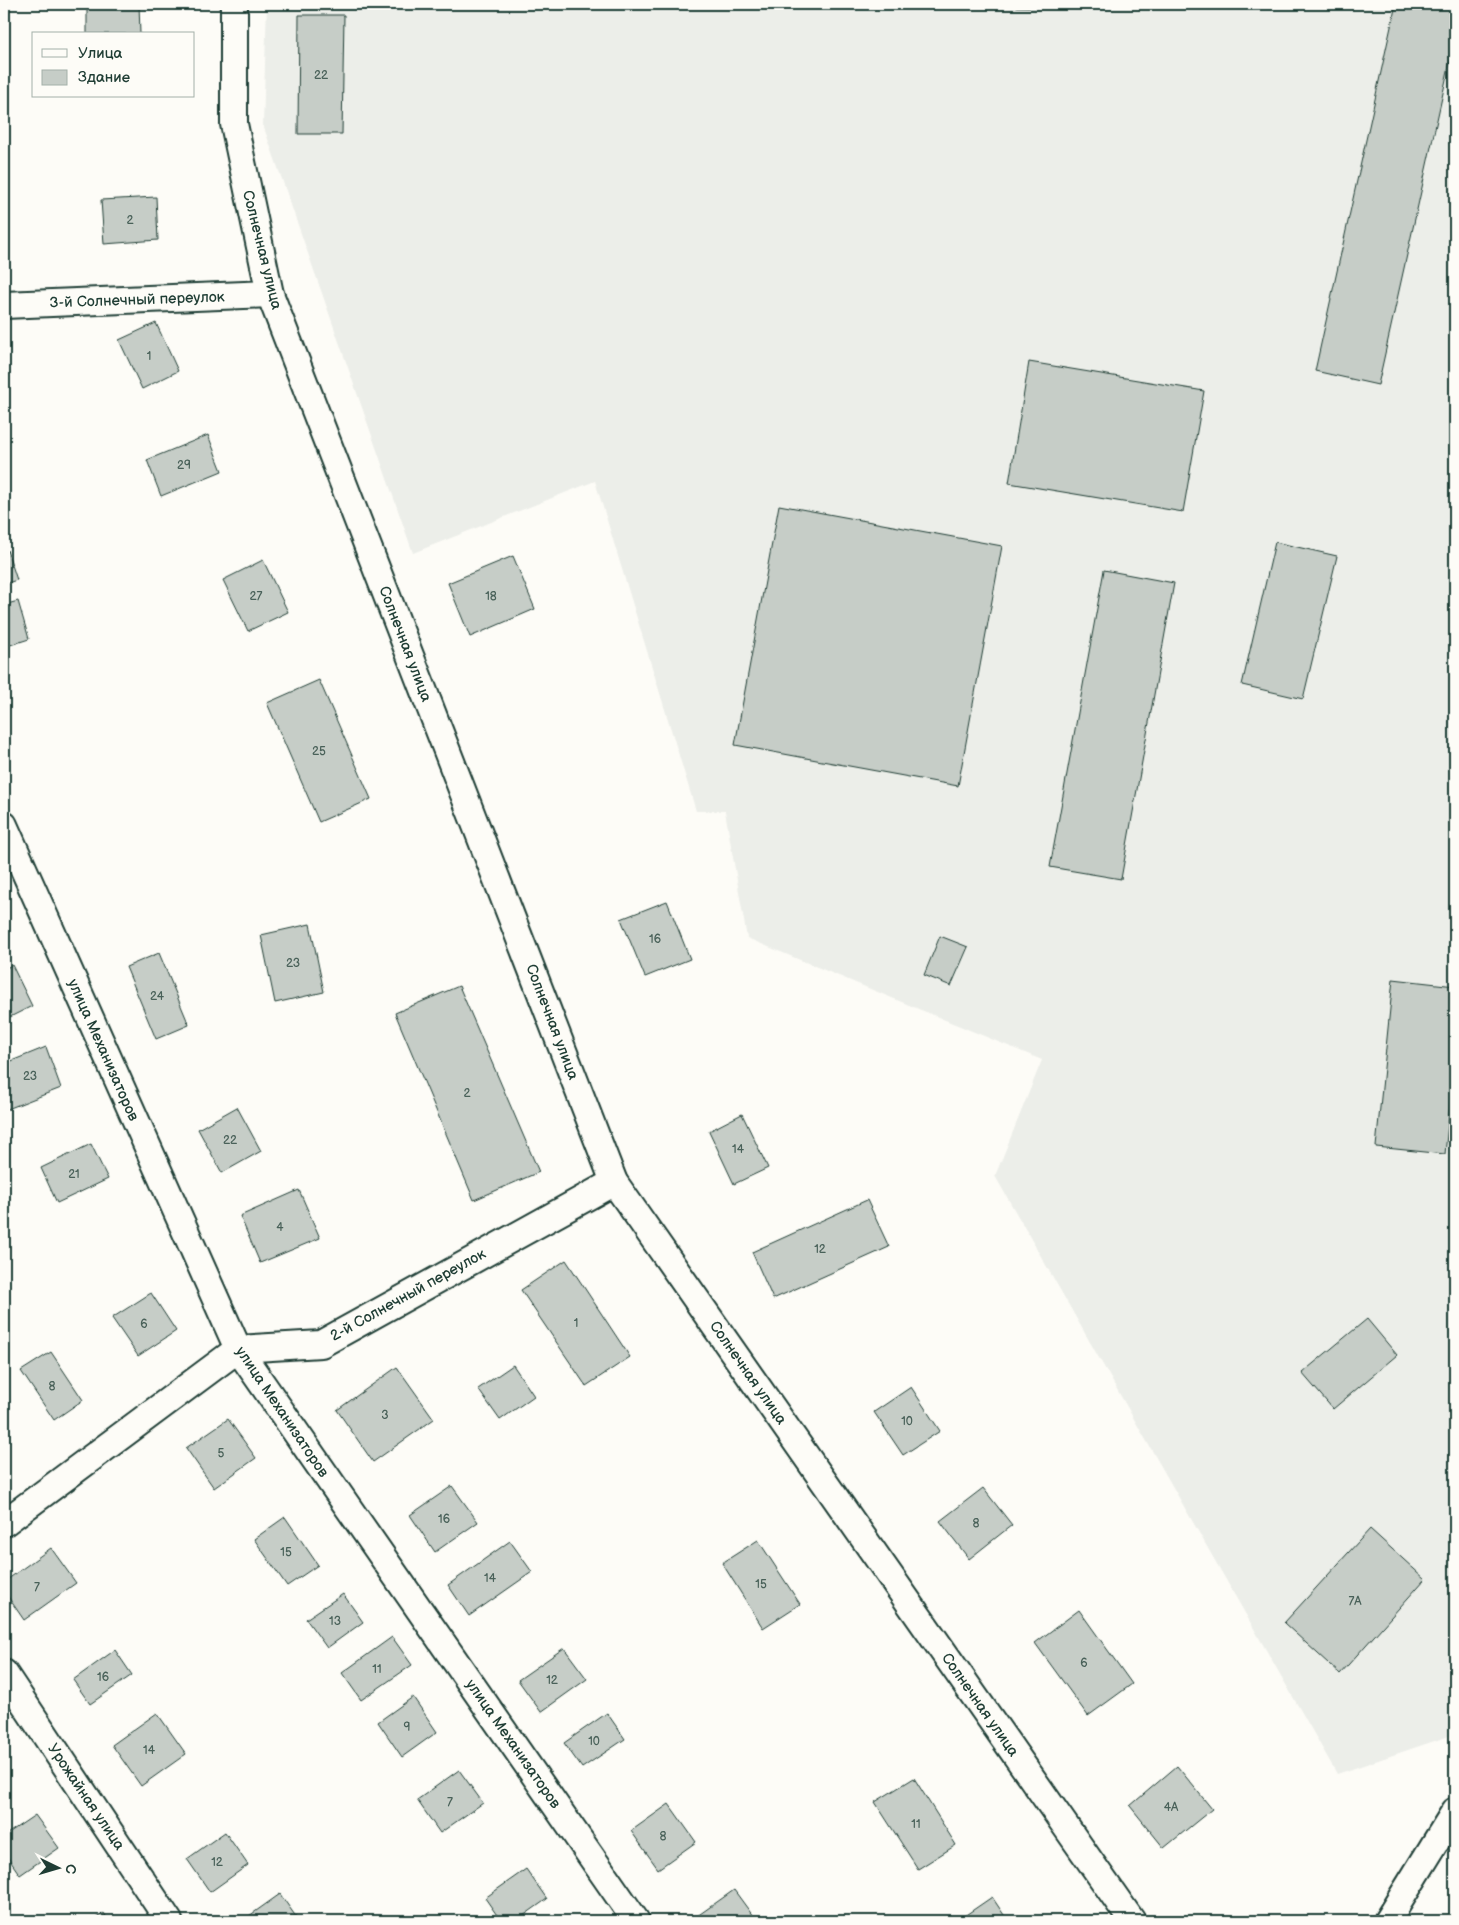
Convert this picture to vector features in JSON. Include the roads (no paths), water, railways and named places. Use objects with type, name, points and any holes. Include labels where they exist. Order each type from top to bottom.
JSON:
[{"type":"street","name":"Солнечная улица","points":[[234,4],[234,124],[270,294],[614,1182],[1132,1921]]},
{"type":"street","name":"3-й Солнечный переулок","points":[[4,305],[270,294]]},
{"type":"street","name":"улица Механизаторов","points":[[4,825],[9,851],[238,1350],[636,1921]]},
{"type":"street","name":"2-й Солнечный переулок","points":[[238,1350],[321,1344],[614,1182]]},
{"type":"street","points":[[4,1523],[238,1350]]},
{"type":"street","name":"Урожайная улица","points":[[4,1673],[169,1921]]},
{"type":"street","points":[[1387,1921],[1455,1811]]}]
